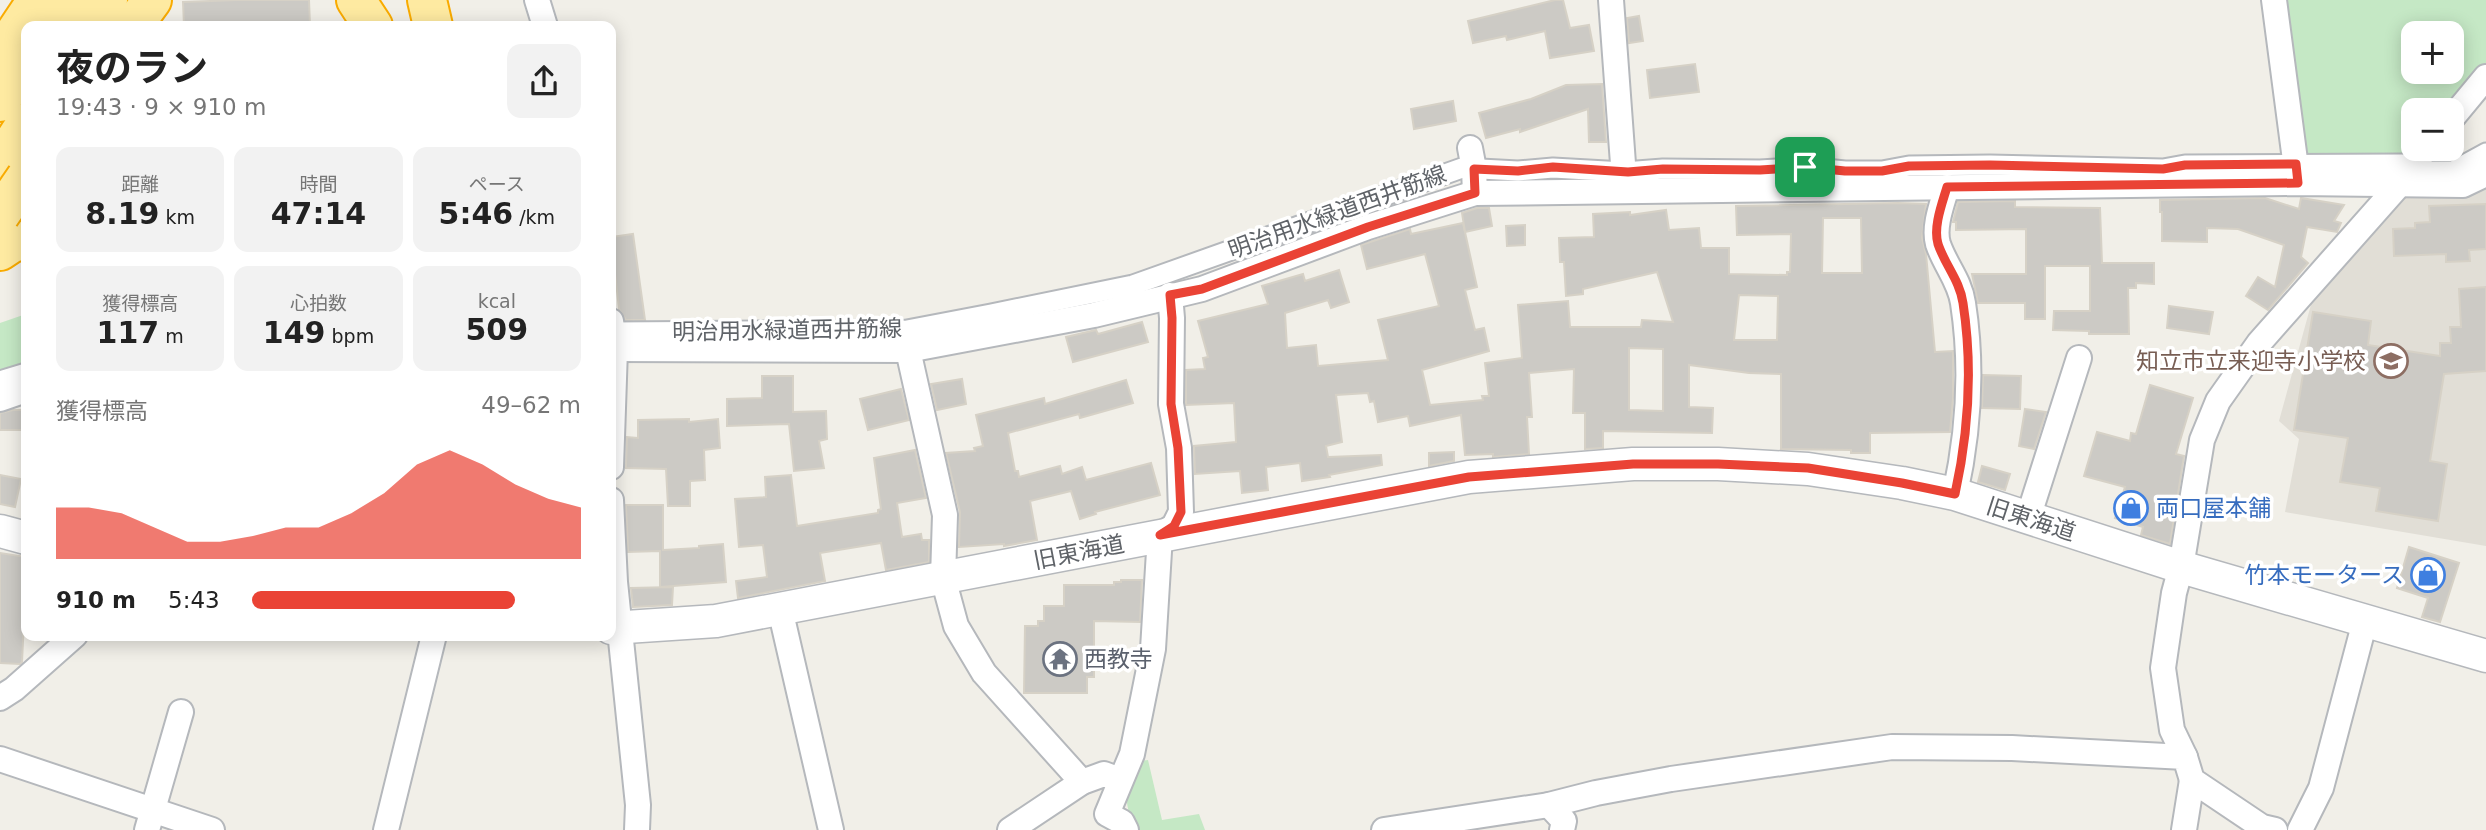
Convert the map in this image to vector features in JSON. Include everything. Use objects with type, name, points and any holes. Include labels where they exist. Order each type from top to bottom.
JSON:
[{"type":"highway","points":[[0,23],[16,0]]},
{"type":"highway","points":[[23,21],[37,0]]},
{"type":"highway","points":[[53,21],[68,0]]},
{"type":"highway","points":[[93,21],[108,0]]},
{"type":"highway","points":[[137,21],[152,0]]},
{"type":"highway","points":[[356,0],[370,21]]},
{"type":"highway","points":[[403,0],[407,21]]},
{"type":"highway","points":[[427,0],[432,21]]},
{"type":"highway","points":[[0,55],[21,24]]},
{"type":"highway","points":[[0,102],[21,70]]},
{"type":"highway","points":[[0,163],[21,131]]},
{"type":"highway","points":[[0,214],[21,184]]},
{"type":"highway","points":[[0,214],[21,208]]},
{"type":"highway","points":[[0,251],[12,243],[21,241]]},
{"type":"highway","points":[[0,264],[21,264]]},
{"type":"street","points":[[537,0],[543,21]]},
{"type":"street","points":[[1611,0],[1624,181]]},
{"type":"street","points":[[2274,0],[2297,174]]},
{"type":"street","points":[[2464,104],[2486,77]]},
{"type":"street","points":[[2412,167],[2421,171],[2453,171],[2486,153]]},
{"type":"street","points":[[1624,181],[1663,169],[1805,167],[1882,171],[1909,166],[1990,165],[2163,169],[2185,165],[2297,174]]},
{"type":"street","name":"明治用水緑道西井筋線","points":[[616,337],[907,330],[1133,285],[1462,167],[1473,170]]},
{"type":"street","points":[[2184,830],[2192,780],[2172,730],[2163,668],[2202,440],[2218,401],[2259,343],[2412,167]]},
{"type":"street","points":[[616,337],[793,351],[908,350],[1094,315],[1202,289],[1368,227],[1473,170],[1624,181],[1947,187],[2412,167],[2463,185],[2486,174]]},
{"type":"street","points":[[1947,187],[1938,219],[1937,243],[1963,299],[1970,360],[1964,453],[1955,494]]},
{"type":"street","points":[[1111,825],[1120,780],[1132,754],[1153,649],[1160,535],[1174,526],[1181,512],[1178,448],[1171,404],[1170,295]]},
{"type":"street","points":[[908,350],[945,515],[943,578],[956,626],[984,673],[1082,782]]},
{"type":"street","points":[[2028,518],[2079,358]]},
{"type":"street","points":[[0,381],[21,375]]},
{"type":"street","points":[[0,399],[21,392]]},
{"type":"street","name":"旧東海道","points":[[616,628],[716,621],[1469,477],[1633,464],[1718,464],[1808,468],[1955,494],[2180,567],[2486,656]]},
{"type":"street","points":[[0,531],[21,537]]},
{"type":"street","points":[[780,609],[831,830]]},
{"type":"street","points":[[2300,830],[2321,788],[2365,621]]},
{"type":"street","points":[[616,628],[638,805],[637,830]]},
{"type":"street","points":[[0,698],[68,641]]},
{"type":"street","points":[[386,830],[433,641]]},
{"type":"street","points":[[150,820],[181,712]]},
{"type":"street","points":[[1384,830],[1561,822],[1596,793],[1892,747],[2012,748],[2185,757]]},
{"type":"street","points":[[0,759],[150,820],[212,830]]},
{"type":"street","points":[[1010,830],[1082,782],[1104,775],[1120,780]]},
{"type":"street","points":[[2192,780],[2262,827],[2275,830]]},
{"type":"shaded area","name":"知立市立来迎寺小学校","points":[[2486,183],[2486,546],[2285,512],[2299,439],[2279,421],[2312,301],[2398,198],[2466,194]]},
{"type":"green space","points":[[2284,0],[2486,0],[2486,63],[2458,98],[2401,98],[2401,157],[2306,155]]},
{"type":"green space","points":[[21,316],[21,368],[0,374],[0,323]]},
{"type":"green space","points":[[1148,760],[1162,820],[1199,814],[1205,830],[1136,830],[1128,810],[1127,795],[1140,761]]},
{"type":"building","points":[[309,0],[310,21],[184,21],[183,2]]},
{"type":"building","points":[[1563,0],[1570,28],[1589,25],[1594,51],[1550,58],[1545,31],[1507,40],[1506,36],[1473,43],[1468,21]]},
{"type":"building","points":[[1639,16],[1643,41],[1629,43],[1627,18]]},
{"type":"building","points":[[1695,64],[1699,92],[1650,98],[1647,70]]},
{"type":"building","points":[[1602,84],[1606,142],[1589,142],[1588,109],[1520,132],[1520,129],[1486,138],[1479,113],[1531,99],[1566,85]]},
{"type":"building","points":[[1453,101],[1456,121],[1414,129],[1411,109]]},
{"type":"building","points":[[2265,198],[2299,209],[2301,198],[2344,205],[2334,221],[2341,223],[2337,232],[2307,227],[2301,257],[2308,263],[2268,310],[2246,296],[2258,277],[2275,287],[2284,245],[2238,229],[2207,228],[2207,242],[2162,241],[2160,212],[2160,200]]},
{"type":"building","points":[[2015,201],[2015,207],[2100,208],[2102,263],[2154,263],[2154,284],[2136,283],[2136,288],[2128,288],[2129,334],[2089,334],[2089,331],[2053,330],[2054,311],[2090,311],[2090,266],[2045,266],[2045,319],[2025,319],[2025,303],[1978,303],[1972,274],[2026,274],[2026,229],[1956,230],[1956,222],[1953,222],[1958,202]]},
{"type":"building","points":[[1926,204],[1922,238],[1926,254],[1935,352],[1953,351],[1950,432],[1870,433],[1870,453],[1851,453],[1851,450],[1781,449],[1781,374],[1749,373],[1689,365],[1689,407],[1713,408],[1712,433],[1603,431],[1603,448],[1585,449],[1585,413],[1573,413],[1574,369],[1529,373],[1532,417],[1527,417],[1529,454],[1493,457],[1493,454],[1465,455],[1461,415],[1410,426],[1408,416],[1378,422],[1374,401],[1370,402],[1368,393],[1336,395],[1342,442],[1326,446],[1328,457],[1381,455],[1382,465],[1302,481],[1300,463],[1266,467],[1268,490],[1242,493],[1240,471],[1195,474],[1194,446],[1236,442],[1234,403],[1186,405],[1186,370],[1205,369],[1203,358],[1208,357],[1198,321],[1268,304],[1262,286],[1303,274],[1305,281],[1339,270],[1349,302],[1331,308],[1328,300],[1285,313],[1287,348],[1316,345],[1318,366],[1388,360],[1378,320],[1439,306],[1425,254],[1367,269],[1361,245],[1410,229],[1411,234],[1463,223],[1477,287],[1465,290],[1475,330],[1484,328],[1489,351],[1422,370],[1430,405],[1483,400],[1482,396],[1489,396],[1485,363],[1522,358],[1518,305],[1568,301],[1570,327],[1641,327],[1642,320],[1673,322],[1657,272],[1583,289],[1583,294],[1566,296],[1559,238],[1594,237],[1593,214],[1630,212],[1630,215],[1666,210],[1669,230],[1699,228],[1701,248],[1729,248],[1729,274],[1787,275],[1787,272],[1790,272],[1791,234],[1737,235],[1736,206]],"holes":[[[1823,218],[1861,218],[1862,273],[1822,273]],[[1739,295],[1778,296],[1777,340],[1734,340]],[[1629,348],[1663,349],[1663,411],[1629,410]]]},
{"type":"building","points":[[2486,204],[2486,249],[2469,250],[2470,261],[2446,262],[2446,254],[2394,256],[2393,229],[2415,228],[2415,223],[2430,222],[2429,206]]},
{"type":"building","points":[[1477,208],[1489,208],[1492,226],[1465,232],[1462,213]]},
{"type":"building","points":[[1525,225],[1525,245],[1507,246],[1506,226]]},
{"type":"building","points":[[633,234],[645,320],[626,320],[619,309],[616,236]]},
{"type":"building","points":[[2486,287],[2486,371],[2444,374],[2430,461],[2447,464],[2438,521],[2376,511],[2380,488],[2340,482],[2348,438],[2294,430],[2313,312],[2371,321],[2368,345],[2440,356],[2440,343],[2451,343],[2450,327],[2461,327],[2459,289]]},
{"type":"building","points":[[2169,306],[2213,312],[2209,334],[2167,328]]},
{"type":"building","points":[[1142,322],[1148,342],[1073,362],[1066,337],[1096,330],[1098,334]]},
{"type":"building","points":[[1983,375],[2021,376],[2020,409],[1982,408]]},
{"type":"building","points":[[762,376],[793,376],[793,412],[826,411],[827,439],[819,441],[824,468],[794,471],[789,424],[727,426],[727,399],[762,398]]},
{"type":"building","points":[[962,379],[966,404],[937,410],[931,384]]},
{"type":"building","points":[[1126,380],[1133,403],[1080,418],[1079,414],[1008,433],[1015,471],[1018,471],[1019,477],[1060,466],[1062,474],[1082,467],[1086,480],[1151,463],[1160,495],[1095,512],[1096,514],[1080,519],[1071,491],[1030,501],[1037,540],[1004,546],[959,547],[960,512],[946,453],[975,451],[974,448],[983,446],[976,415],[1044,398],[1045,404]]},
{"type":"building","points":[[2150,385],[2193,398],[2176,454],[2184,456],[2170,544],[2141,535],[2143,527],[2115,518],[2125,487],[2084,476],[2097,432],[2130,441],[2131,433],[2136,434]]},
{"type":"building","points":[[901,389],[909,420],[868,430],[860,399]]},
{"type":"building","points":[[2025,409],[2046,412],[2034,449],[2019,446]]},
{"type":"building","points":[[21,410],[21,430],[0,430],[0,413]]},
{"type":"building","points":[[689,419],[689,422],[718,419],[720,448],[704,450],[705,480],[690,481],[690,506],[668,506],[666,469],[626,468],[627,437],[638,438],[638,420]]},
{"type":"building","points":[[915,450],[926,498],[897,503],[902,537],[921,534],[922,540],[929,540],[929,562],[886,570],[881,543],[820,553],[825,581],[738,598],[736,581],[767,577],[763,545],[739,547],[735,499],[766,497],[765,477],[791,475],[797,526],[878,513],[881,509],[874,458]]},
{"type":"building","points":[[1454,452],[1454,461],[1429,466],[1429,453]]},
{"type":"building","points":[[1982,466],[2010,474],[2005,490],[1978,482]]},
{"type":"building","points":[[0,475],[21,479],[15,507],[0,504]]},
{"type":"building","points":[[626,505],[663,505],[663,550],[723,544],[726,582],[660,587],[660,551],[628,552]]},
{"type":"building","name":"竹本モータース","points":[[2409,547],[2459,563],[2440,622],[2422,617],[2428,598],[2397,588]]},
{"type":"building","points":[[0,553],[21,556],[23,641],[20,664],[0,663]]},
{"type":"building","points":[[1142,580],[1140,622],[1094,621],[1094,677],[1087,677],[1087,693],[1024,693],[1025,626],[1038,626],[1038,621],[1044,621],[1044,606],[1064,606],[1064,585],[1114,585],[1114,582]]},
{"type":"building","points":[[673,587],[672,605],[633,607],[631,588]]},
{"type":"place","name":"知立市立来迎寺小学校","points":[[2391,361]]},
{"type":"place","name":"両口屋本舗","points":[[2131,508]]},
{"type":"place","name":"竹本モータース","points":[[2428,575]]},
{"type":"place","name":"西教寺","points":[[1060,659]]},
{"type":"route","points":[[2296,164],[2298,183],[1947,187],[1938,219],[1937,243],[1963,299],[1970,360],[1964,453],[1955,494],[1808,468],[1633,464],[1469,477],[1160,535],[1174,526],[1181,512],[1178,448],[1171,404],[1170,295],[1202,289],[1419,209],[1475,193],[1474,169],[1518,171],[1553,167],[1628,172],[1805,167],[1882,171],[1909,166],[2059,165],[2163,169],[2185,165],[2296,164]]}]
